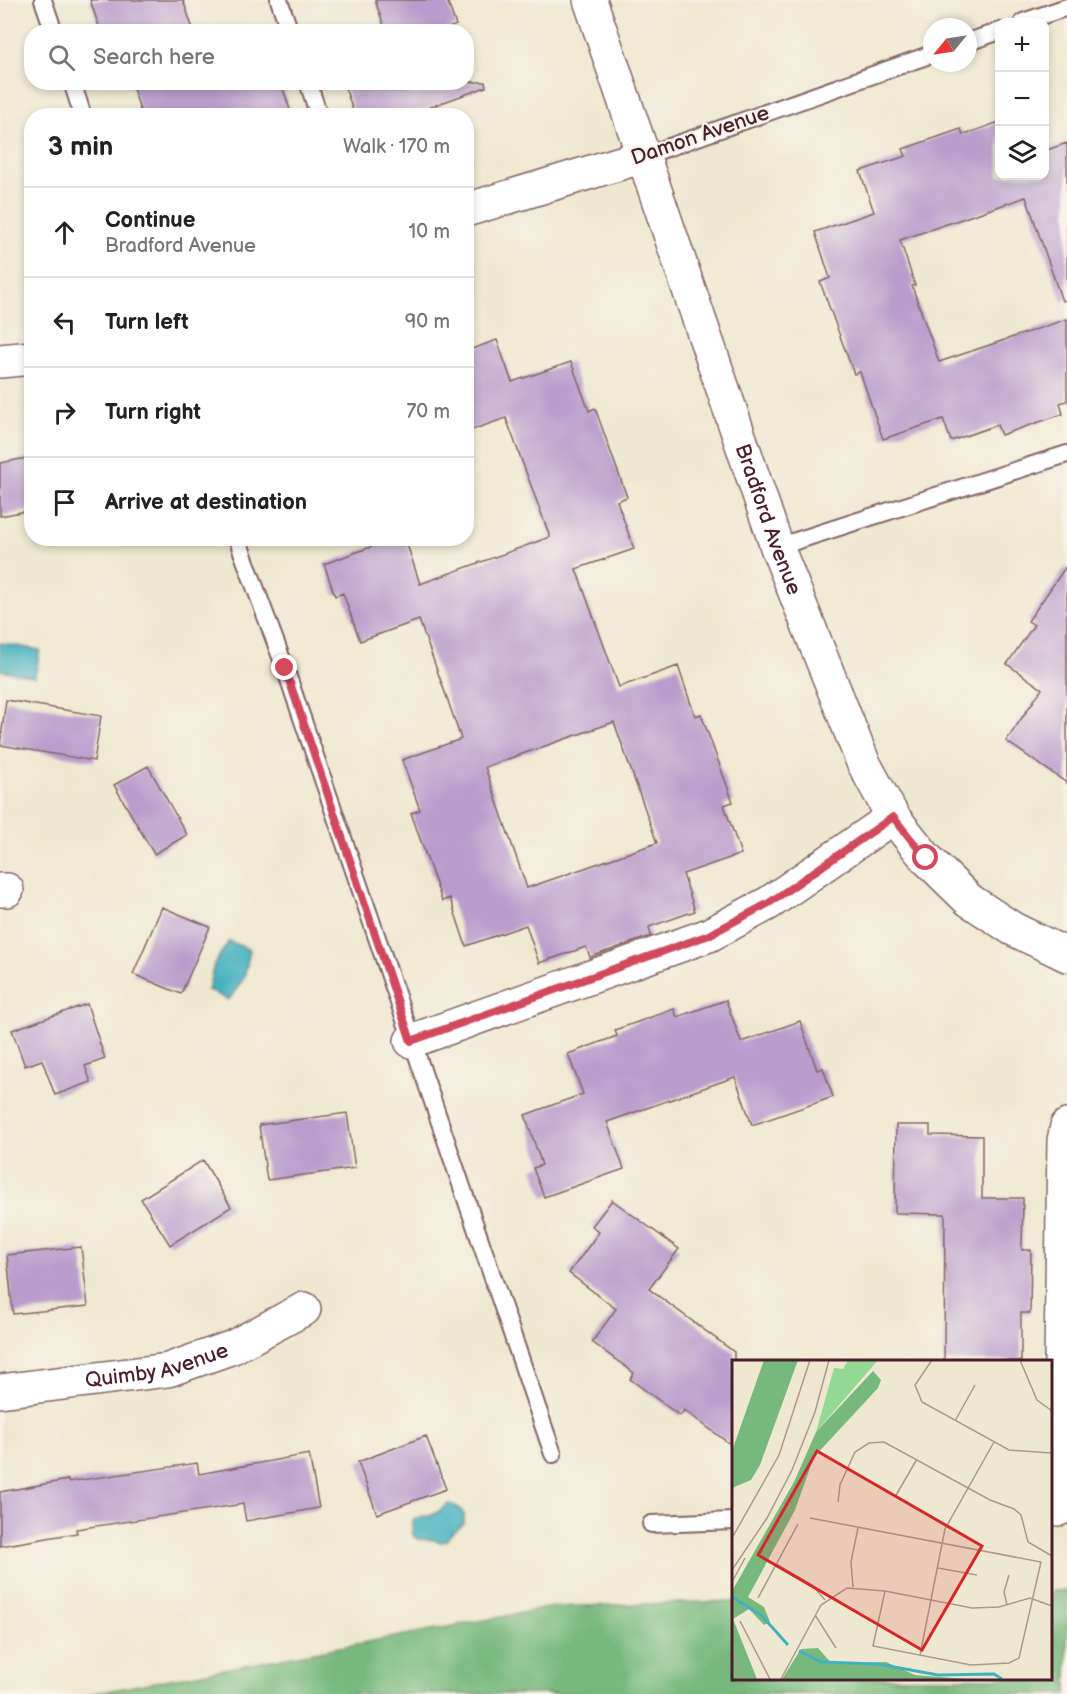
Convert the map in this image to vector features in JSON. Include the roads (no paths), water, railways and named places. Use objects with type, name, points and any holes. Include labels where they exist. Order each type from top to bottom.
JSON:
[{"type":"street","name":"Bradford Avenue","points":[[590,0],[777,547],[863,762],[893,817],[926,858],[969,900],[1013,929],[1067,955]]},
{"type":"street","name":"Damon Avenue","points":[[474,208],[644,156]]},
{"type":"street","points":[[0,361],[24,359]]},
{"type":"street","points":[[411,1041],[709,935],[769,903],[893,817]]},
{"type":"street","points":[[1059,1509],[1064,1141],[1067,1126]]},
{"type":"street","name":"Quimby Avenue","points":[[0,1391],[168,1370],[233,1347],[304,1309]]},
{"type":"lane","points":[[43,0],[51,24]]},
{"type":"lane","points":[[279,0],[287,24]]},
{"type":"lane","points":[[1035,18],[1067,7]]},
{"type":"lane","points":[[977,39],[995,32]]},
{"type":"lane","name":"Damon Avenue","points":[[644,156],[923,57]]},
{"type":"lane","points":[[75,90],[80,108]]},
{"type":"lane","points":[[311,90],[316,108]]},
{"type":"lane","points":[[777,547],[1067,454]]},
{"type":"lane","points":[[240,546],[285,668],[553,1454]]},
{"type":"lane","points":[[651,1524],[732,1521]]},
{"type":"water","points":[[0,643],[40,650],[35,677],[0,670]]},
{"type":"water","points":[[229,941],[250,950],[244,978],[229,1000],[208,990],[214,964]]},
{"type":"water","points":[[448,1504],[456,1506],[464,1514],[461,1527],[443,1542],[414,1537],[412,1523],[414,1520],[418,1517],[430,1516]]}]
